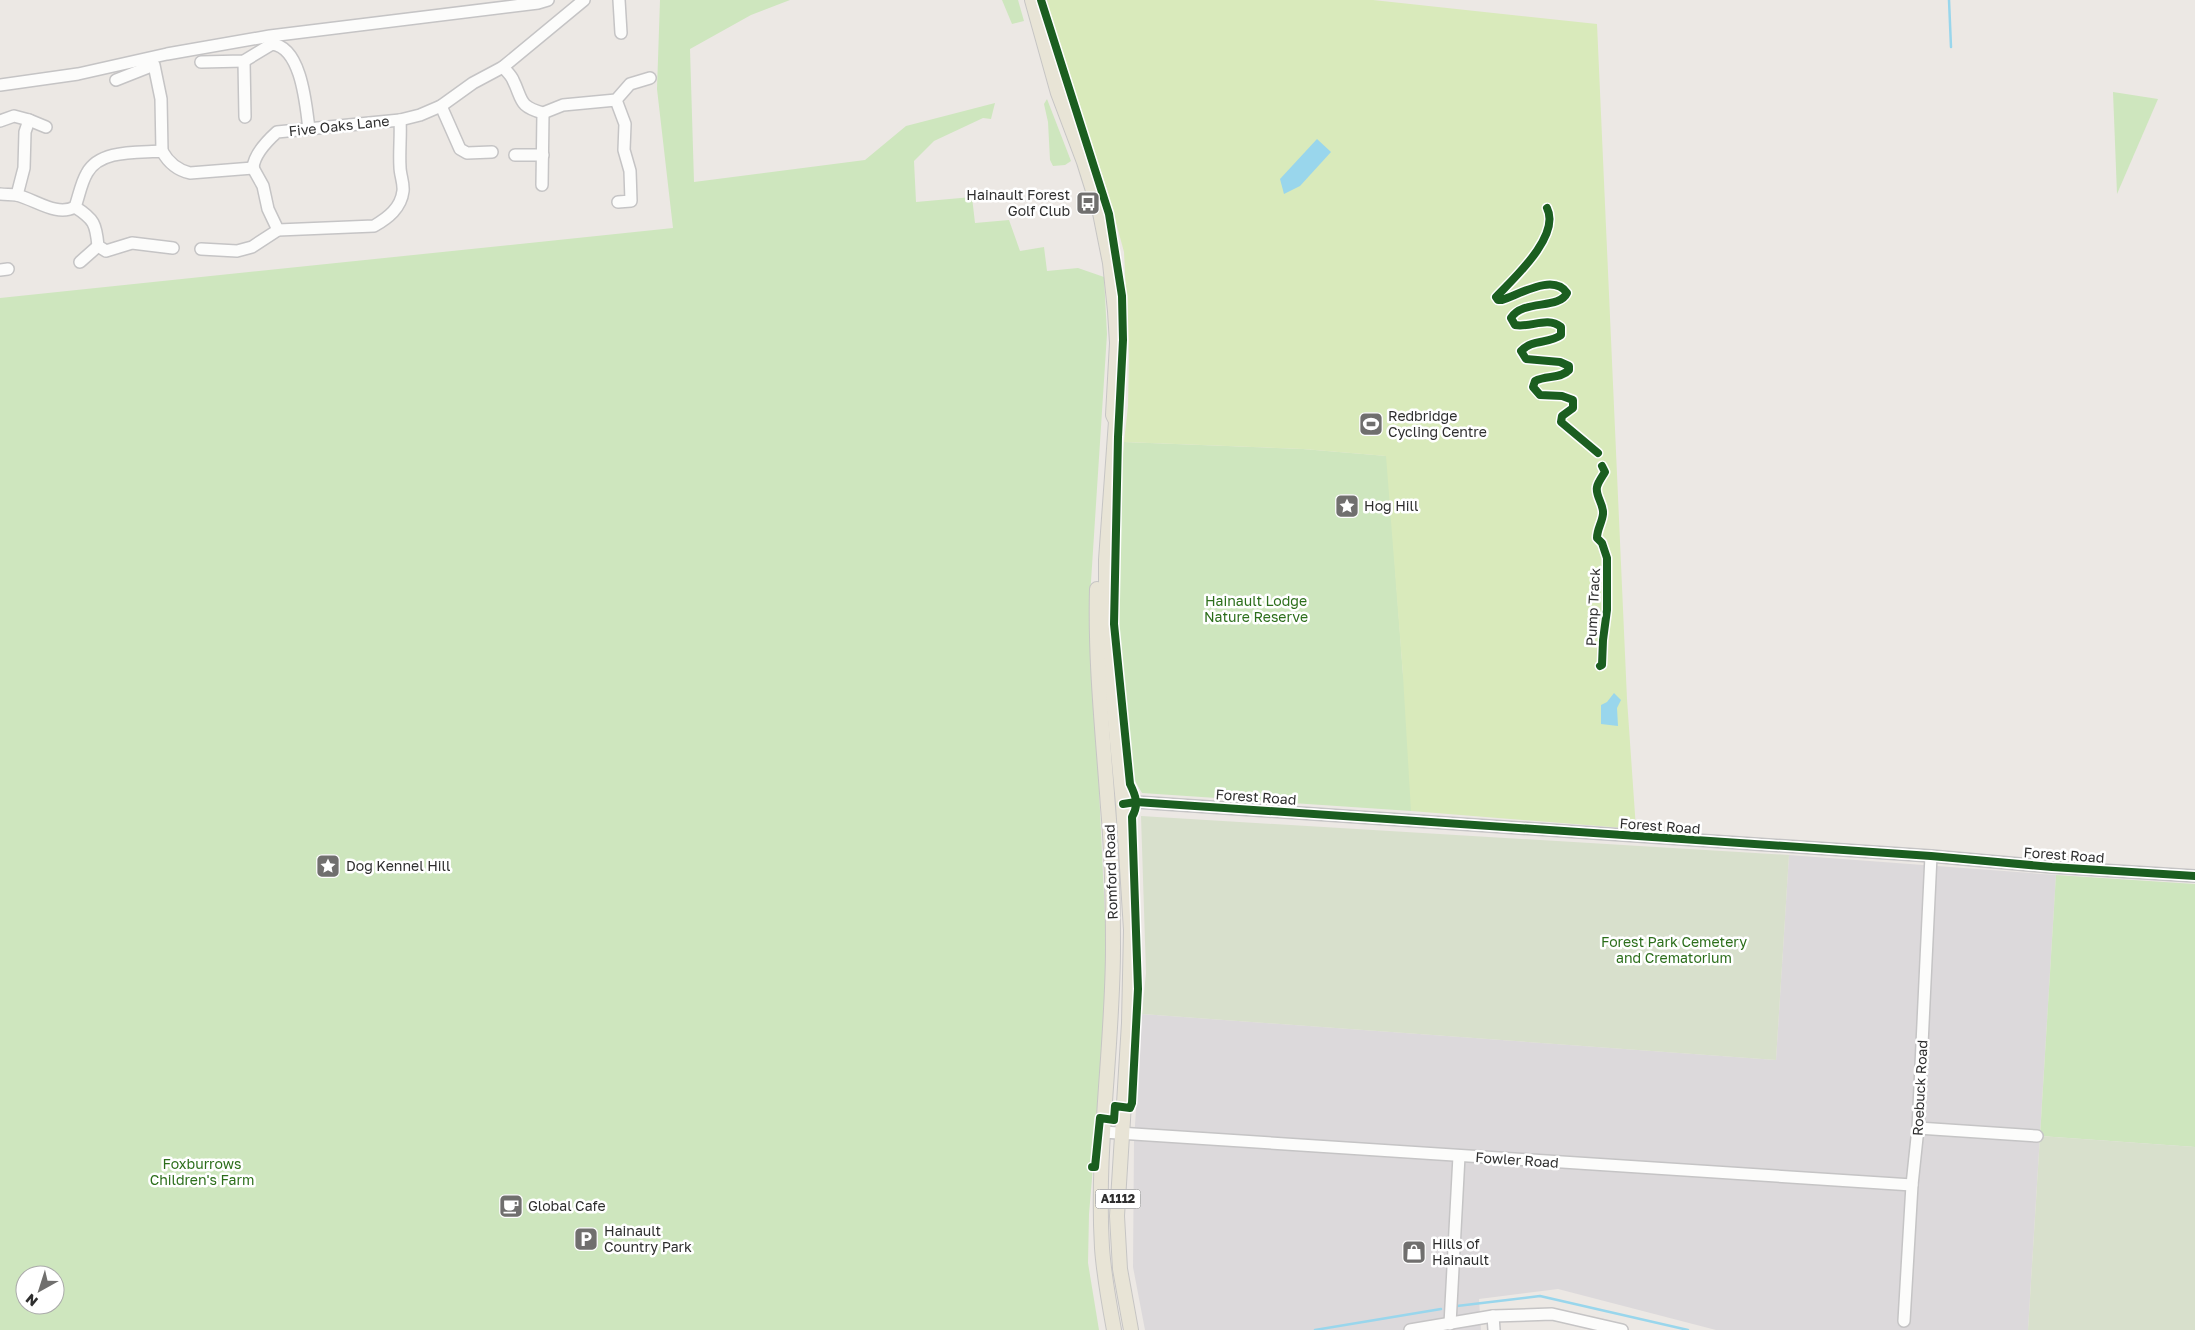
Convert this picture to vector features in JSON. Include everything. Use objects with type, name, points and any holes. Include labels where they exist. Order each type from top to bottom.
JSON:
[{"type":"main road","name":"Romford Road","points":[[1032,0],[1058,92],[1084,162],[1103,230],[1116,312],[1117,343],[1113,415],[1116,421],[1106,560],[1106,625],[1123,804],[1131,930],[1129,1023],[1117,1207],[1118,1245],[1131,1330]]},
{"type":"main road","name":"Romford Road","points":[[1113,415],[1110,418],[1098,550],[1096,624],[1108,810],[1113,944],[1113,1002],[1103,1132],[1102,1249],[1106,1292],[1114,1330]]},
{"type":"street","points":[[0,85],[78,74],[167,54],[270,36],[538,4],[548,0]]},
{"type":"street","name":"Five Oaks Lane","points":[[253,168],[253,162],[268,140],[277,132],[400,120],[420,115],[441,106],[473,83],[503,67],[584,0]]},
{"type":"street","points":[[619,0],[621,33]]},
{"type":"street","points":[[201,62],[244,61],[272,44],[278,45],[286,50],[303,84],[309,129]]},
{"type":"street","points":[[244,61],[246,117]]},
{"type":"street","points":[[116,80],[154,65],[161,99],[162,151],[172,165],[190,173],[253,168],[263,186],[268,209],[278,230]]},
{"type":"street","points":[[503,67],[513,79],[519,97],[525,107],[543,113],[563,105],[616,100],[630,84],[650,78]]},
{"type":"street","points":[[616,100],[625,124],[624,150],[630,170],[631,201],[618,202]]},
{"type":"street","points":[[441,106],[460,150],[467,153],[492,152]]},
{"type":"street","points":[[542,184],[543,113]]},
{"type":"street","points":[[0,120],[14,116],[46,127]]},
{"type":"street","points":[[17,195],[24,168],[25,132],[28,120]]},
{"type":"street","points":[[201,249],[237,250],[252,246],[278,230],[374,226],[388,219],[400,203],[404,190],[400,168],[402,139],[400,120]]},
{"type":"street","points":[[0,194],[17,195],[54,209],[69,210],[75,207],[86,173],[97,161],[117,154],[162,151]]},
{"type":"street","points":[[515,154],[543,155]]},
{"type":"street","points":[[75,207],[87,214],[97,228],[98,246]]},
{"type":"street","points":[[98,246],[106,251],[132,243],[173,248]]},
{"type":"street","points":[[80,262],[98,246]]},
{"type":"street","name":"Forest Road","points":[[1123,804],[1136,802],[1931,856],[2052,867],[2195,876]]},
{"type":"street","name":"Roebuck Road","points":[[1904,1321],[1912,1185],[1918,1128],[1931,856]]},
{"type":"street","points":[[1918,1128],[2037,1136]]},
{"type":"street","name":"Fowler Road","points":[[1103,1132],[1912,1185]]},
{"type":"street","points":[[1450,1324],[1460,1156]]},
{"type":"street","points":[[1410,1330],[1494,1316],[1552,1314],[1622,1330]]},
{"type":"street","points":[[1494,1316],[1494,1330]]},
{"type":"shaded area","points":[[1789,855],[2056,875],[2028,1330],[1716,1330],[1558,1289],[1479,1299],[1481,1330],[1145,1330],[1133,1267],[1134,1141],[1142,1014],[1776,1060]]},
{"type":"green space","name":"Foxburrows Children's Farm","points":[[660,0],[790,0],[751,15],[690,49],[694,182],[865,160],[906,126],[995,103],[991,119],[983,118],[934,141],[914,161],[916,202],[972,197],[975,223],[1009,220],[1020,251],[1044,247],[1047,271],[1078,268],[1104,277],[1107,334],[1090,597],[1106,938],[1106,983],[1101,1072],[1089,1214],[1088,1263],[1099,1330],[0,1330],[0,298],[673,228],[657,89]]},
{"type":"green space","points":[[1002,0],[1018,0],[1024,21],[1012,24]]},
{"type":"green space","name":"Redbridge Cycling Centre","points":[[1044,0],[1373,0],[1597,24],[1627,699],[1636,829],[1411,811],[1403,676],[1386,456],[1303,449],[1124,442],[1128,406],[1129,354],[1124,252],[1108,193]]},
{"type":"green space","points":[[2113,92],[2158,99],[2117,194]]},
{"type":"green space","points":[[1047,99],[1071,161],[1065,165],[1053,166],[1050,160],[1048,122],[1044,104]]},
{"type":"green space","name":"Hainault Lodge Nature Reserve","points":[[1124,442],[1303,449],[1387,456],[1403,675],[1415,673],[1411,811],[1142,793],[1135,781],[1116,622],[1113,570]]},
{"type":"green space","name":"Forest Park Cemetery and Crematorium","points":[[1141,816],[1789,855],[1776,1060],[1142,1014],[1146,973]]},
{"type":"green space","points":[[2056,875],[2195,884],[2195,1147],[2040,1136]]},
{"type":"green space","points":[[2040,1136],[2195,1147],[2195,1330],[2028,1330]]},
{"type":"water","points":[[1317,139],[1331,152],[1300,186],[1284,194],[1280,179]]},
{"type":"water","points":[[1614,693],[1621,700],[1617,708],[1618,726],[1601,724],[1601,705],[1607,702]]},
{"type":"waterway","points":[[1949,0],[1951,47]]},
{"type":"waterway","points":[[1457,1306],[1540,1296],[1688,1330]]},
{"type":"waterway","points":[[1315,1330],[1441,1309]]},
{"type":"cycle path","points":[[1041,0],[1109,214],[1122,296],[1123,340],[1118,437],[1114,624],[1130,784],[1136,801],[1132,817],[1138,989],[1132,1103],[1130,1108],[1115,1106],[1114,1120],[1100,1118],[1095,1167],[1092,1167]]},
{"type":"cycle path","points":[[1547,208],[1550,219],[1541,244],[1523,268],[1496,297],[1498,300],[1502,300],[1545,285],[1561,287],[1567,293],[1557,301],[1524,308],[1511,318],[1515,325],[1550,322],[1561,327],[1561,335],[1551,340],[1535,343],[1521,351],[1526,359],[1560,362],[1569,366],[1569,370],[1566,373],[1535,381],[1533,387],[1540,395],[1562,396],[1573,400],[1573,408],[1562,416],[1561,422],[1598,453]]},
{"type":"cycle path","name":"Pump Track","points":[[1600,666],[1602,665],[1607,610],[1607,558],[1602,543],[1597,538],[1603,514],[1597,490],[1598,483],[1605,472],[1602,466]]},
{"type":"cycle path","points":[[1123,804],[1136,802],[1931,856],[2052,867],[2195,876]]},
{"type":"place","name":"Hainault Forest Golf Club","points":[[1088,203]]},
{"type":"place","name":"Redbridge Cycling Centre","points":[[1371,424]]},
{"type":"place","name":"Hog Hill","points":[[1347,506]]},
{"type":"place","name":"Dog Kennel Hill","points":[[328,866]]},
{"type":"place","name":"Global Cafe","points":[[511,1206]]},
{"type":"place","name":"Hainault Country Park","points":[[586,1239]]},
{"type":"place","name":"Hills of Hainault","points":[[1414,1252]]}]
